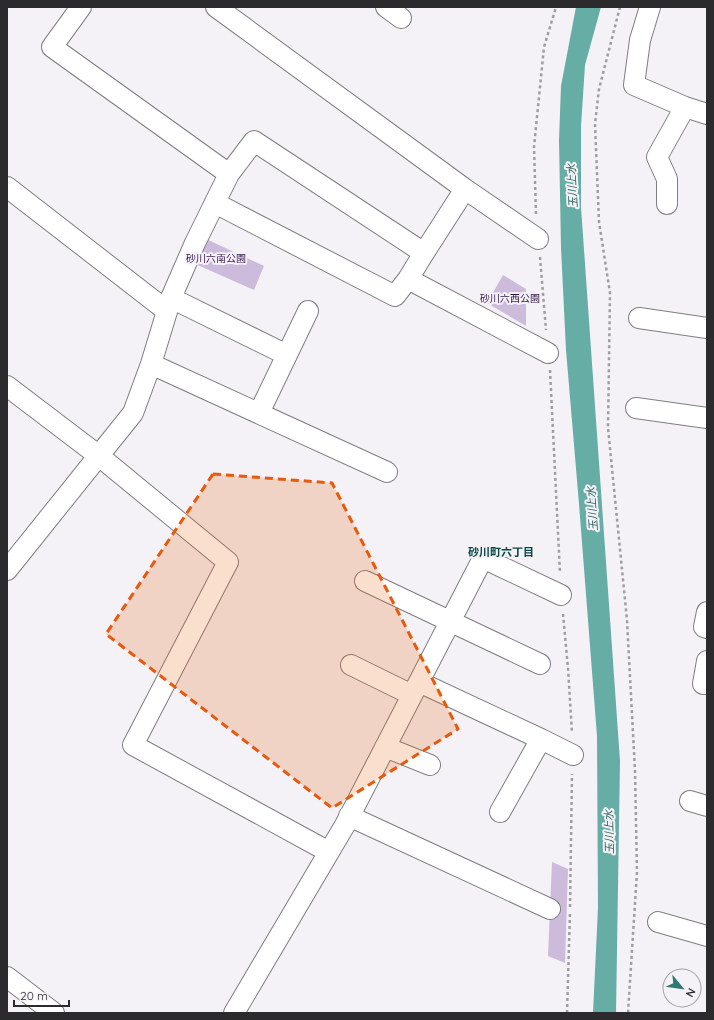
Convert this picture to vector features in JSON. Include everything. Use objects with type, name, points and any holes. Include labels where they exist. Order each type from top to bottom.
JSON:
[{"type":"street","points":[[81,7],[52,47],[229,174]]},
{"type":"street","points":[[216,7],[465,189],[538,239]]},
{"type":"street","points":[[650,7],[640,40],[634,85],[685,107],[707,114]]},
{"type":"street","points":[[667,204],[667,179],[657,157],[685,107]]},
{"type":"street","points":[[7,570],[133,413],[151,364],[169,305],[195,243],[229,174],[254,141],[424,253]]},
{"type":"street","points":[[7,187],[169,305],[287,355]]},
{"type":"street","points":[[215,203],[395,296],[408,279],[465,189]]},
{"type":"street","points":[[408,279],[548,353]]},
{"type":"street","points":[[259,413],[308,311]]},
{"type":"street","points":[[639,318],[707,328]]},
{"type":"street","points":[[151,364],[387,472]]},
{"type":"street","points":[[7,386],[99,456],[228,562],[133,745],[329,852]]},
{"type":"street","points":[[636,408],[707,418]]},
{"type":"street","points":[[234,1013],[349,816],[484,558],[562,595]]},
{"type":"street","points":[[365,581],[540,664]]},
{"type":"street","points":[[707,612],[704,627],[707,628]]},
{"type":"street","points":[[707,661],[703,684],[707,684]]},
{"type":"street","points":[[351,665],[416,688],[541,739],[573,755]]},
{"type":"street","points":[[500,812],[541,739]]},
{"type":"street","points":[[385,747],[430,765]]},
{"type":"street","points":[[349,816],[550,908]]},
{"type":"street","points":[[658,922],[707,936]]},
{"type":"street","points":[[7,976],[54,1013]]},
{"type":"path","points":[[556,7],[544,47],[534,147],[535,201],[551,377],[562,595],[573,755],[570,916],[566,1013]]},
{"type":"path","points":[[620,7],[599,89],[595,124],[600,222],[610,293],[608,428],[627,620],[635,771],[637,872],[628,1013]]},
{"type":"highlighted area","points":[[213,474],[332,483],[458,729],[332,808],[106,634]]},
{"type":"green space","name":"砂川六南公園","points":[[204,238],[264,266],[254,290],[193,263]]},
{"type":"green space","name":"砂川六西公園","points":[[503,275],[526,289],[526,326],[487,303]]},
{"type":"green space","points":[[552,862],[568,869],[565,963],[548,956]]},
{"type":"water","name":"玉川上水","points":[[576,7],[601,7],[585,65],[581,126],[581,207],[620,761],[616,1013],[593,1013],[598,908],[597,736],[566,350],[561,248],[559,140],[561,86]]},
{"type":"district","name":"砂川町六丁目","points":[[501,552]]}]
